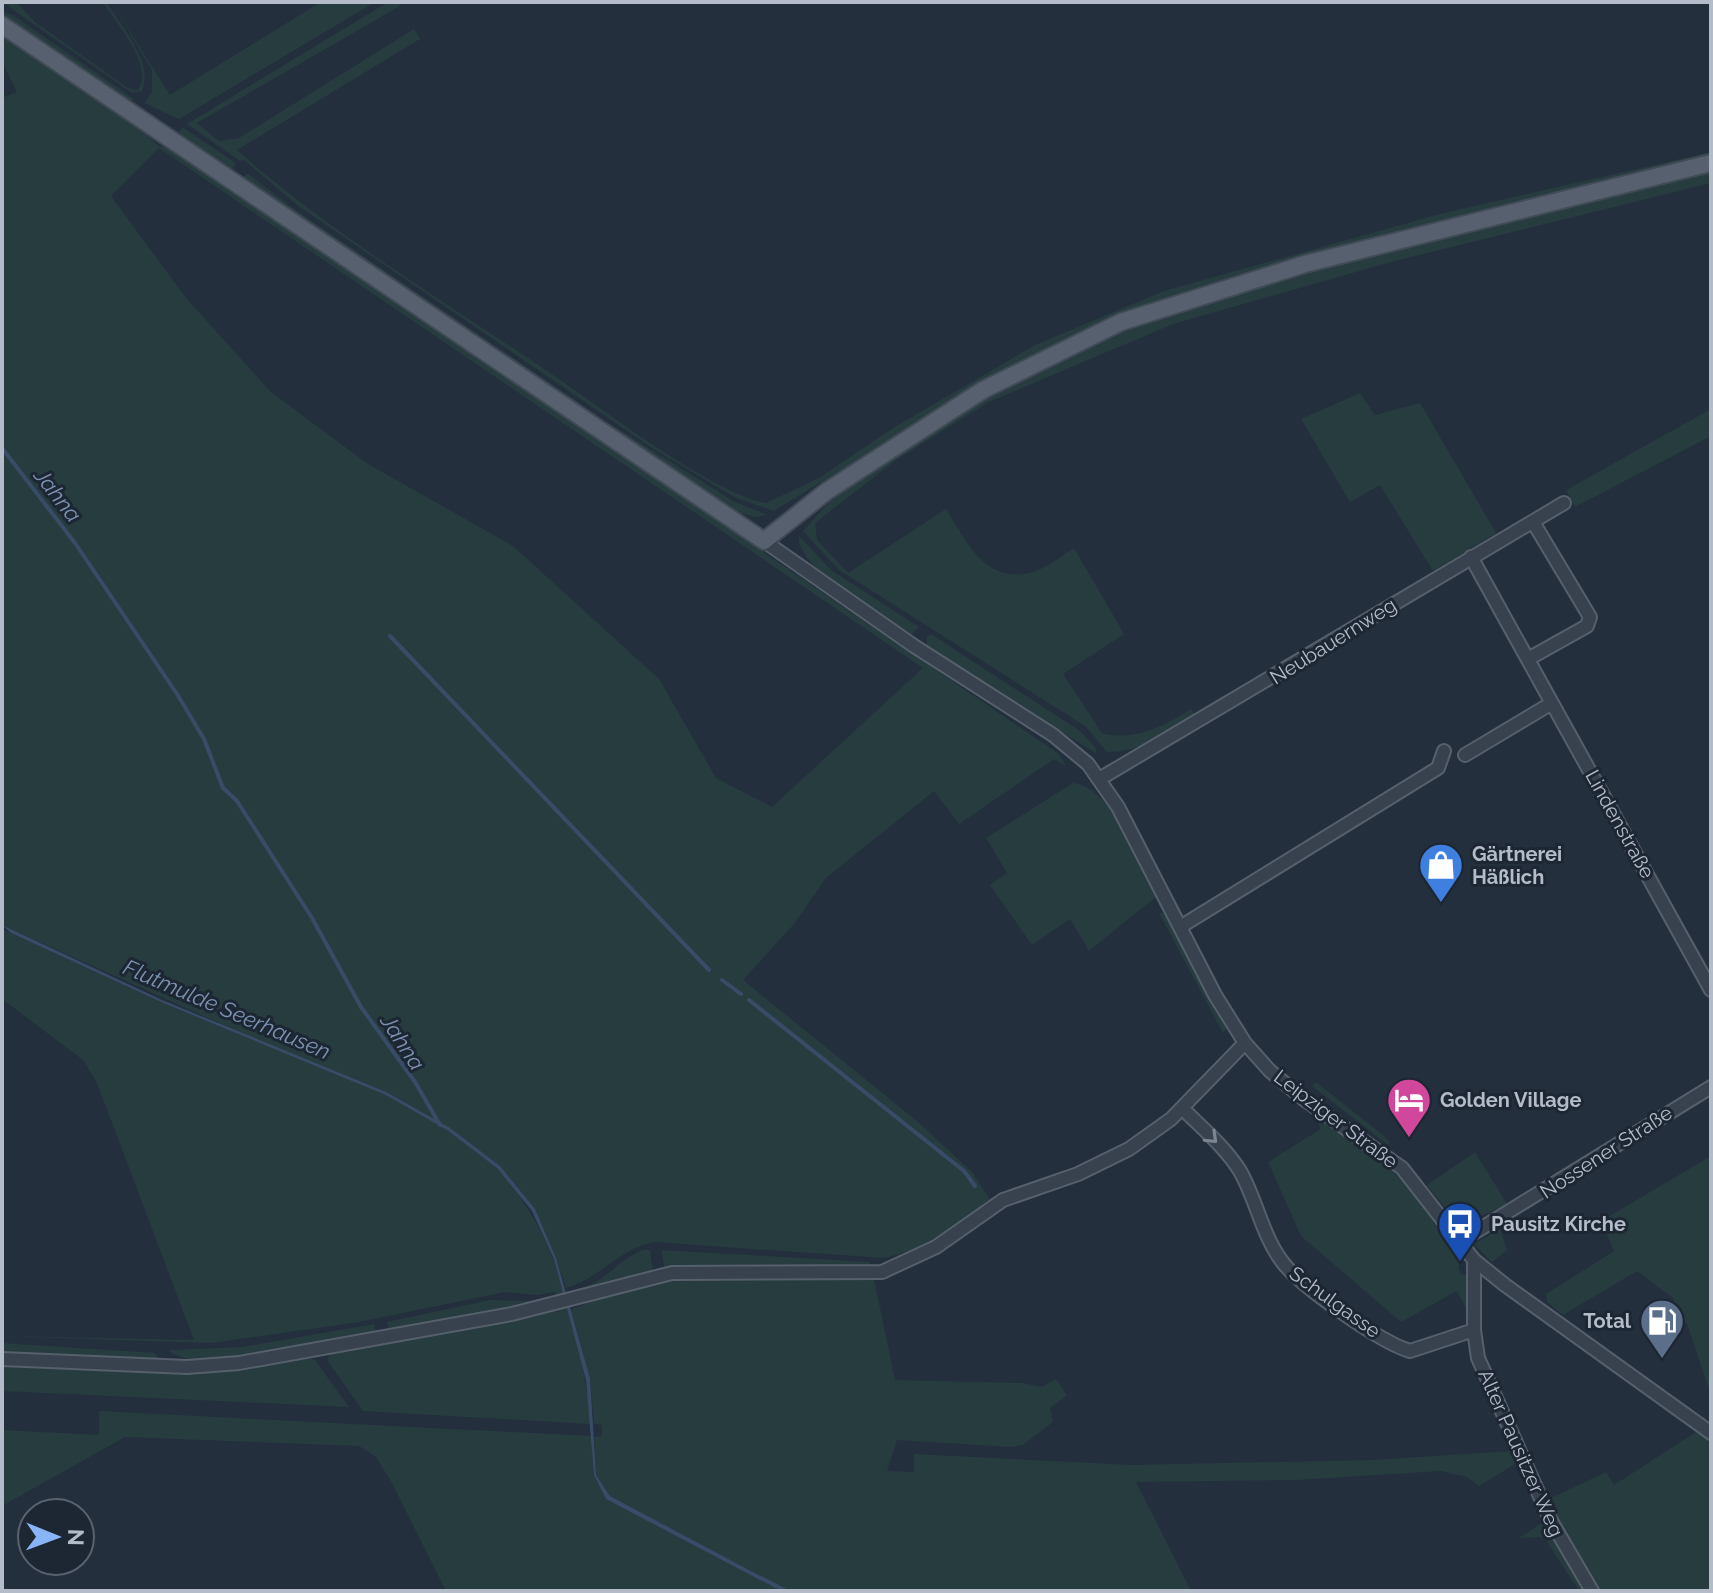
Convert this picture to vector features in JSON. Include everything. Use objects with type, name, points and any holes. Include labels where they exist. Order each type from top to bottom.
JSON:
[{"type":"main road","points":[[2,25],[764,541],[827,491],[983,390],[1121,322],[1305,264],[1711,163]]},
{"type":"street","name":"Neubauernweg","points":[[1101,778],[1564,503]]},
{"type":"street","points":[[1528,659],[1587,626],[1590,617],[1533,522]]},
{"type":"street","name":"Leipziger Straße","points":[[764,541],[1071,749],[1101,778],[1245,1043],[1270,1071],[1305,1100],[1402,1168],[1474,1260],[1711,1433]]},
{"type":"street","name":"Lindenstraße","points":[[1471,557],[1711,990]]},
{"type":"street","points":[[1465,755],[1552,703]]},
{"type":"street","points":[[1180,927],[1438,768],[1444,751]]},
{"type":"street","points":[[2,1359],[187,1367],[227,1365],[307,1353],[550,1304],[686,1272],[882,1272],[936,1247],[1003,1200],[1078,1174],[1129,1149],[1182,1108],[1245,1043]]},
{"type":"street","name":"Nossener Straße","points":[[1459,1242],[1711,1087]]},
{"type":"street","name":"Schulgasse","points":[[1182,1108],[1239,1170],[1282,1262],[1305,1285],[1345,1313],[1410,1351],[1474,1330]]},
{"type":"street","name":"Alter Pausitzer Weg","points":[[1474,1260],[1474,1330],[1478,1358],[1566,1550],[1592,1591]]},
{"type":"green space","points":[[2,2],[16,2],[36,23],[128,88],[138,90],[142,69],[138,57],[103,2],[106,2],[140,56],[145,80],[142,91],[132,93]]},
{"type":"green space","points":[[111,2],[170,95],[321,2],[375,2],[179,119],[144,103],[152,92],[152,70]]},
{"type":"green space","points":[[388,2],[398,2],[400,6],[197,123],[219,141],[239,138],[414,29],[420,39],[237,150],[353,241],[660,450],[718,484],[766,503],[819,478],[893,428],[1035,345],[1164,291],[1440,214],[1711,152],[1711,157],[1243,275],[1166,299],[1039,353],[977,386],[774,511],[736,498],[655,450],[297,205],[244,160],[240,161],[187,124]]},
{"type":"green space","points":[[2,11],[14,16],[134,99],[129,103],[2,17]]},
{"type":"green space","points":[[2,32],[122,113],[160,147],[167,145],[1059,754],[1066,766],[1054,759],[959,824],[934,791],[826,878],[794,924],[743,980],[917,1121],[972,1172],[990,1199],[927,1243],[883,1258],[655,1242],[631,1250],[590,1277],[566,1288],[548,1238],[532,1207],[511,1180],[497,1168],[537,1224],[564,1288],[581,1356],[590,1424],[363,1411],[327,1360],[331,1353],[553,1310],[559,1313],[555,1292],[537,1295],[505,1292],[359,1322],[211,1343],[2,1336],[194,1340],[97,1083],[83,1060],[2,999],[2,929],[161,1002],[283,1052],[2,925],[2,98],[17,92],[2,62]],"holes":[[[159,148],[923,668],[772,807],[716,778],[659,679],[513,546],[368,464],[271,392],[186,298],[111,196]]]},
{"type":"green space","points":[[182,127],[236,163],[231,172],[177,137]]},
{"type":"green space","points":[[1711,170],[1711,183],[1391,262],[1173,324],[989,402],[896,460],[815,523],[817,540],[848,573],[946,509],[969,546],[1000,572],[1029,573],[1074,548],[1124,634],[1063,674],[1102,733],[1137,734],[1160,726],[1191,709],[1196,717],[1143,745],[1107,752],[1085,726],[839,570],[803,531],[829,502],[905,447],[985,397],[1124,330],[1251,286]]},
{"type":"green space","points":[[247,173],[294,209],[600,417],[596,422],[241,180]]},
{"type":"green space","points":[[1360,393],[1375,415],[1420,403],[1496,533],[1433,571],[1380,485],[1350,502],[1301,419]]},
{"type":"green space","points":[[1711,409],[1711,436],[1575,507],[1566,490]]},
{"type":"green space","points":[[607,422],[735,502],[768,515],[756,517],[740,513],[603,427]]},
{"type":"green space","points":[[799,536],[831,570],[919,627],[910,636],[843,592],[811,563],[802,549]]},
{"type":"green space","points":[[931,634],[1080,731],[1095,747],[1097,754],[927,648],[927,637]]},
{"type":"green space","points":[[1073,783],[1087,787],[1112,812],[1157,896],[1089,951],[1070,919],[1032,945],[990,885],[1007,873],[986,838]]},
{"type":"green space","points":[[1159,913],[1165,913],[1226,1028],[1223,1033]]},
{"type":"green space","points":[[1316,1082],[1384,1136],[1390,1142],[1388,1145],[1312,1086]]},
{"type":"green space","points":[[1315,1117],[1381,1161],[1418,1198],[1462,1264],[1458,1266],[1461,1275],[1466,1275],[1469,1314],[1457,1291],[1401,1322],[1301,1236],[1268,1162],[1321,1129]]},
{"type":"green space","points":[[1475,1152],[1507,1204],[1458,1224],[1427,1185]]},
{"type":"green space","points":[[1711,1156],[1711,1395],[1687,1323],[1682,1325],[1673,1298],[1637,1271],[1563,1315],[1547,1302],[1546,1294],[1614,1251],[1601,1221]]},
{"type":"green space","points":[[1500,1229],[1507,1250],[1492,1262],[1474,1244]]},
{"type":"green space","points":[[643,1250],[650,1250],[653,1272],[583,1291],[582,1288]]},
{"type":"green space","points":[[662,1250],[869,1262],[872,1268],[722,1265],[669,1269],[664,1267]]},
{"type":"green space","points":[[732,1276],[874,1279],[895,1380],[1022,1383],[1042,1387],[1056,1379],[1067,1395],[1050,1408],[1053,1422],[1023,1445],[1010,1447],[897,1440],[887,1471],[914,1472],[914,1454],[1131,1465],[1373,1460],[1511,1451],[1517,1463],[1479,1486],[1467,1477],[1441,1471],[1297,1480],[1136,1482],[1191,1591],[446,1591],[392,1483],[376,1457],[359,1446],[125,1437],[2,1506],[2,1430],[99,1435],[99,1411],[591,1436],[594,1475],[606,1499],[763,1578],[610,1496],[596,1475],[594,1437],[602,1436],[602,1425],[594,1424],[590,1378],[571,1309],[587,1304],[586,1301],[670,1279]]},
{"type":"green space","points":[[550,1297],[536,1304],[389,1331],[387,1322],[490,1300],[536,1301]]},
{"type":"green space","points":[[374,1324],[376,1333],[266,1354],[204,1360],[182,1357],[169,1350],[242,1347]]},
{"type":"green space","points":[[2,1343],[155,1353],[158,1358],[156,1361],[2,1354]]},
{"type":"green space","points":[[307,1358],[315,1360],[349,1407],[2,1391],[2,1363],[240,1368]]},
{"type":"green space","points":[[1696,1432],[1711,1442],[1711,1591],[1600,1591],[1584,1572],[1547,1500],[1606,1472],[1614,1485]]},
{"type":"green space","points":[[1546,1520],[1586,1591],[1579,1591],[1544,1537],[1519,1538]]},
{"type":"water","points":[[2,925],[162,1000],[386,1092],[450,1128],[500,1166],[535,1209],[556,1258],[590,1378],[596,1475],[610,1496],[764,1578],[762,1581],[606,1499],[594,1475],[586,1380],[554,1259],[532,1211],[497,1168],[447,1130],[386,1095],[161,1002],[11,933]]},
{"type":"waterway","name":"Jahna","points":[[2,448],[75,543],[177,694],[204,739],[223,788],[237,801],[312,918],[361,1007],[415,1082],[440,1125]]},
{"type":"waterway","points":[[390,636],[709,970]]},
{"type":"waterway","points":[[722,980],[741,994]]},
{"type":"waterway","points":[[749,1000],[964,1171],[975,1186]]},
{"type":"waterway","name":"Jahna","points":[[761,1578],[786,1591]]},
{"type":"place","name":"Gärtnerei Häßlich","points":[[1441,904]]},
{"type":"place","name":"Golden Village","points":[[1409,1139]]},
{"type":"place","name":"Pausitz Kirche","points":[[1460,1263]]},
{"type":"place","name":"Total","points":[[1662,1360]]},
{"type":"water label","name":"Flutmulde Seerhausen","points":[[227,1009]]}]
